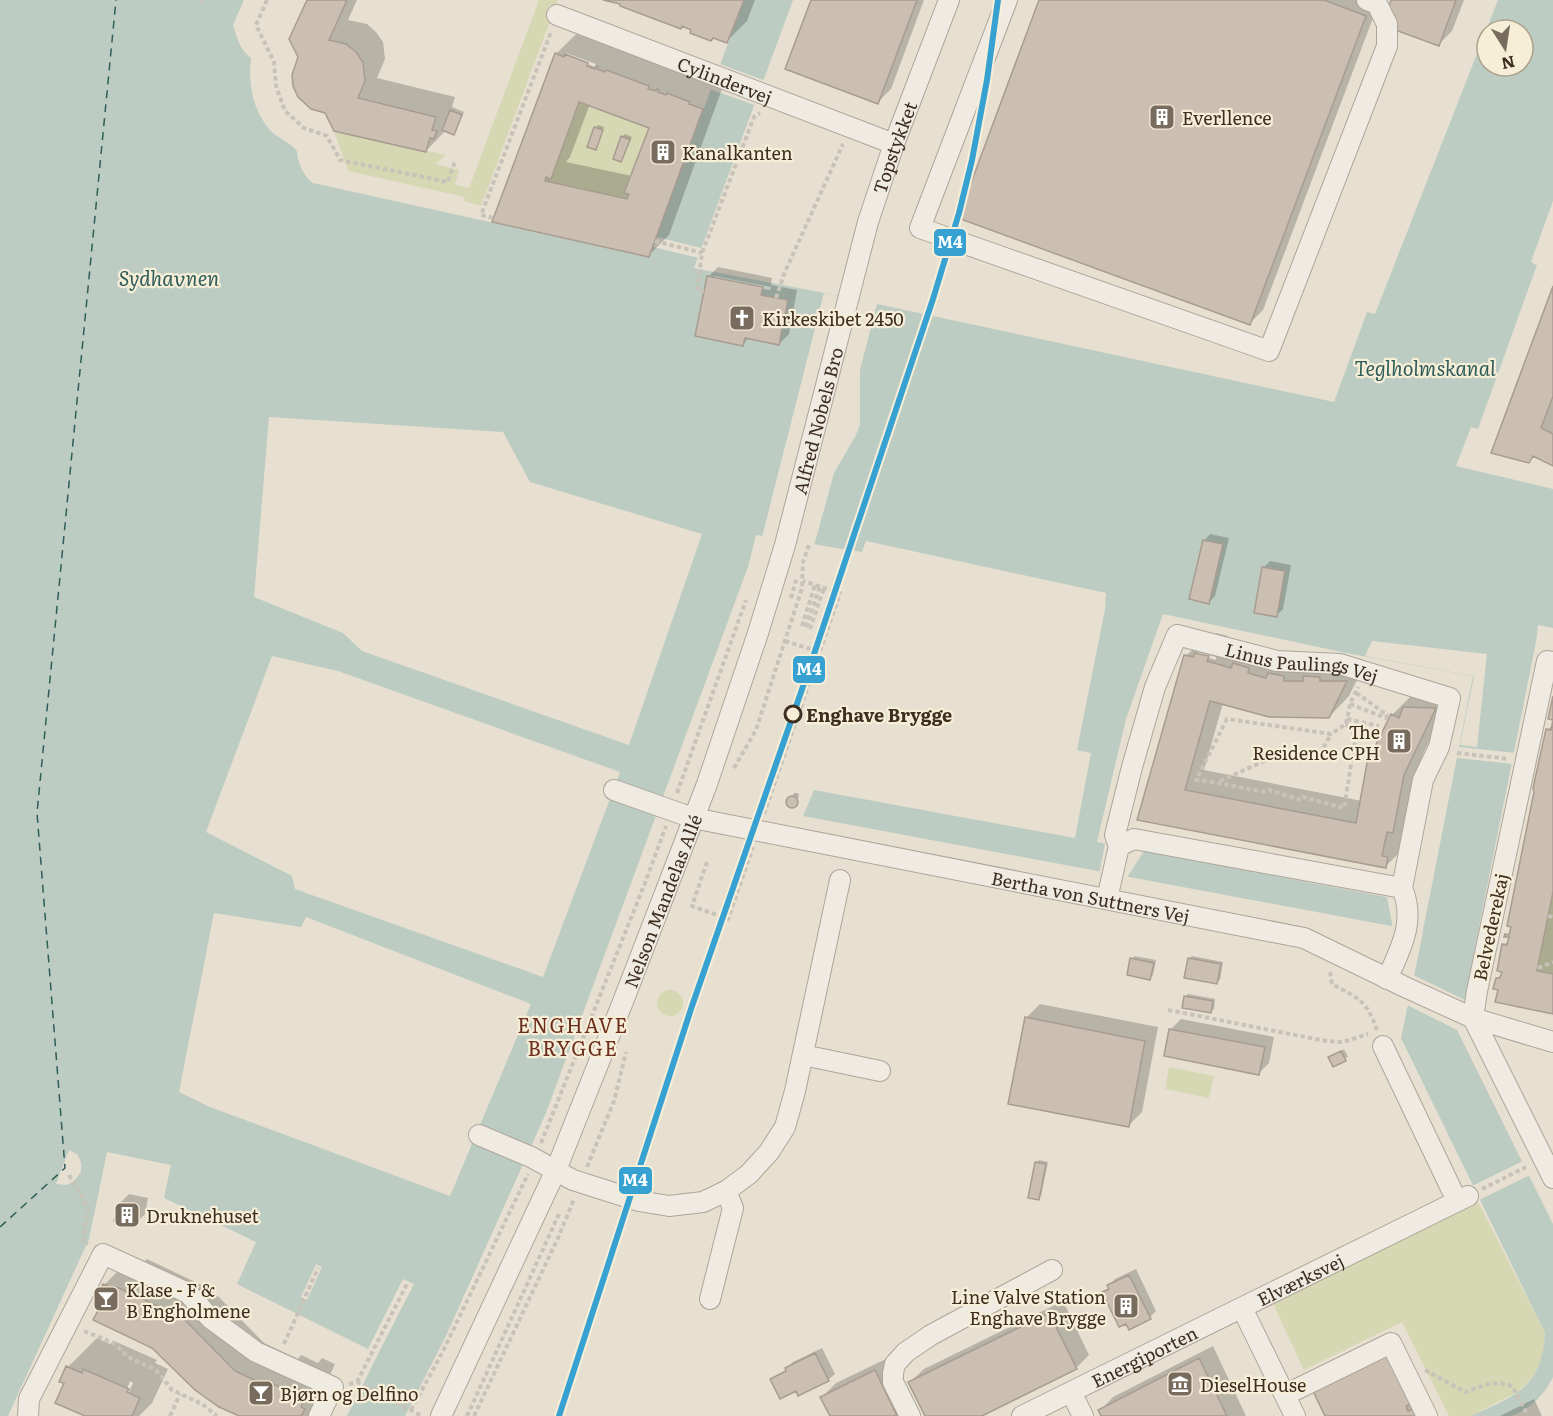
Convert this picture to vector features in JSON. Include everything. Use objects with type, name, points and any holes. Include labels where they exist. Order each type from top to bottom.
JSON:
[{"type":"street","name":"Topstykket","points":[[849,298],[867,222],[949,0]]},
{"type":"street","points":[[1007,0],[920,228],[1269,351],[1387,46],[1387,24],[1377,4],[1367,0]]},
{"type":"street","name":"Cylindervej","points":[[557,15],[708,74],[765,102],[894,144]]},
{"type":"street","name":"Alfred Nobels Bro","points":[[786,541],[849,298]]},
{"type":"street","name":"Nelson Mandelas Allé","points":[[441,1416],[556,1170],[624,999],[707,784],[758,633],[786,541]]},
{"type":"street","name":"Linus Paulings Vej","points":[[1107,899],[1119,846],[1115,835],[1138,745],[1155,687],[1176,635],[1277,661],[1340,664],[1450,698],[1439,747],[1423,780],[1414,826],[1405,894],[1407,932],[1387,979]]},
{"type":"street","name":"Belvederekaj","points":[[1473,1018],[1476,991],[1524,760],[1550,661]]},
{"type":"street","name":"Bertha von Suttners Vej","points":[[614,790],[693,818],[1304,938],[1473,1018],[1553,1042]]},
{"type":"street","points":[[1119,846],[1134,838],[1405,894]]},
{"type":"street","points":[[478,1135],[532,1158],[573,1180],[639,1202],[669,1206],[703,1202],[726,1191],[749,1174],[762,1160],[785,1126],[795,1091],[840,880]]},
{"type":"street","points":[[1473,1018],[1537,1162],[1553,1178]]},
{"type":"street","points":[[1380,1038],[1463,1199]]},
{"type":"street","points":[[803,1055],[880,1071]]},
{"type":"street","points":[[710,1299],[734,1208],[726,1191]]},
{"type":"street","name":"Elværksvej","points":[[1295,1416],[1242,1308],[1463,1199]]},
{"type":"street","points":[[28,1416],[29,1399],[67,1324],[95,1248],[188,1293],[210,1318],[256,1352],[333,1387],[319,1416]]},
{"type":"street","points":[[910,1416],[893,1382],[892,1373],[906,1352],[931,1335],[1052,1270]]},
{"type":"street","name":"Energiporten","points":[[1083,1416],[1071,1392],[1242,1308]]},
{"type":"street","points":[[1285,1395],[1391,1343],[1427,1416]]},
{"type":"street","points":[[1022,1416],[1071,1392]]},
{"type":"path","points":[[267,0],[256,25],[274,62],[276,86],[285,111],[304,128],[327,136],[340,160],[448,182],[455,161]]},
{"type":"path","points":[[493,218],[481,215],[557,15]]},
{"type":"path","points":[[704,291],[697,290],[701,252],[754,117],[761,112],[765,102]]},
{"type":"path","points":[[776,298],[844,141]]},
{"type":"path","points":[[655,241],[701,252]]},
{"type":"path","points":[[707,862],[692,906],[728,919],[840,593],[803,581]]},
{"type":"path","points":[[806,627],[820,587]]},
{"type":"path","points":[[411,1410],[442,1353],[532,1158],[645,883],[668,810],[748,594]]},
{"type":"path","points":[[784,641],[820,652]]},
{"type":"path","points":[[797,652],[799,646]]},
{"type":"path","points":[[1219,782],[1271,758],[1299,760],[1321,753],[1331,734],[1347,721],[1350,704],[1355,692],[1387,715],[1386,718],[1350,704]]},
{"type":"path","points":[[1196,780],[1227,719],[1331,734]]},
{"type":"path","points":[[1347,721],[1379,726]]},
{"type":"path","points":[[1188,778],[1219,782],[1250,790],[1266,792],[1269,790],[1301,800],[1303,797],[1344,808],[1356,735],[1347,721]]},
{"type":"path","points":[[1459,753],[1524,760]]},
{"type":"path","points":[[1538,968],[1553,962]]},
{"type":"path","points":[[1168,1010],[1326,1041],[1343,1042],[1380,1038],[1370,1012],[1362,1000],[1332,984],[1329,965]]},
{"type":"path","points":[[1463,1199],[1537,1162]]},
{"type":"path","points":[[69,1175],[88,1208],[83,1241],[95,1248]]},
{"type":"path","points":[[467,1416],[548,1241]]},
{"type":"path","points":[[474,1416],[556,1243]]},
{"type":"path","points":[[275,1361],[318,1268]]},
{"type":"path","points":[[407,1284],[357,1382],[422,1416]]},
{"type":"path","points":[[67,1324],[114,1343],[128,1357],[156,1370],[172,1390],[202,1404],[217,1416]]},
{"type":"path","points":[[1408,1378],[1426,1370],[1465,1392],[1496,1383],[1509,1384],[1513,1387],[1528,1416]]},
{"type":"path","points":[[171,1416],[180,1394]]},
{"type":"green space","points":[[539,0],[558,0],[481,206],[464,201],[465,197],[348,171],[334,131],[446,155],[435,164],[459,170],[455,185],[469,188]]},
{"type":"green space","points":[[579,102],[649,128],[625,192],[629,194],[627,199],[545,181],[546,177],[551,178]]},
{"type":"green space","points":[[1553,892],[1553,974],[1537,971]]},
{"type":"green space","points":[[670,990],[679,994],[683,1003],[679,1012],[670,1016],[661,1012],[657,1003],[661,994]]},
{"type":"green space","points":[[1169,1067],[1214,1076],[1209,1098],[1165,1089]]},
{"type":"green space","points":[[1478,1202],[1545,1333],[1543,1358],[1533,1377],[1519,1391],[1471,1416],[1449,1416],[1402,1322],[1304,1370],[1273,1304]]},
{"type":"water","name":"Sydhavnen","points":[[0,0],[244,0],[233,25],[242,47],[251,58],[251,88],[256,108],[273,133],[296,150],[302,169],[313,183],[649,257],[744,0],[793,0],[694,268],[835,295],[1334,402],[1367,312],[1375,314],[1475,59],[1475,78],[1535,78],[1535,18],[1491,18],[1498,0],[1553,0],[1553,201],[1531,262],[1537,265],[1478,429],[1471,427],[1456,466],[1553,489],[1553,645],[1536,642],[1458,1032],[1553,1224],[1553,1377],[1546,1390],[1536,1401],[1510,1416],[1471,1416],[1513,1395],[1532,1378],[1543,1352],[1545,1333],[1401,1038],[1423,932],[803,816],[814,790],[1075,838],[1091,753],[1077,750],[1105,609],[1106,593],[866,541],[862,552],[756,535],[748,567],[546,1113],[446,1336],[405,1416],[347,1416],[378,1354],[237,1284],[256,1242],[164,1198],[171,1165],[107,1152],[89,1239],[8,1416],[0,1416]],"holes":[[[269,417],[503,432],[530,482],[702,534],[629,745],[362,651],[343,633],[254,597]],[[1163,614],[1351,654],[1473,676],[1428,905],[1097,842],[1126,719]],[[272,656],[338,671],[620,772],[543,977],[295,889],[292,876],[206,832]],[[214,913],[301,927],[306,917],[531,1004],[450,1196],[210,1107],[179,1092]]]},
{"type":"pier","points":[[717,63],[766,81],[757,106],[707,88]]},
{"type":"pier","points":[[657,237],[701,248],[699,258],[653,247]]},
{"type":"pier","points":[[824,293],[877,304],[860,370],[860,425],[834,473],[814,546],[762,537]]},
{"type":"pier","points":[[1538,625],[1553,628],[1553,645],[1536,642]]},
{"type":"pier","points":[[1372,641],[1487,654],[1477,747],[1460,745],[1474,676],[1365,656]]},
{"type":"pier","points":[[1459,747],[1516,753],[1514,764],[1457,758]]},
{"type":"pier","points":[[1105,844],[1144,851],[1126,879],[1099,874]]},
{"type":"pier","points":[[1387,897],[1428,905],[1422,934],[1393,929]]},
{"type":"pier","points":[[1413,975],[1465,1000],[1459,1031],[1407,1005]]},
{"type":"pier","points":[[69,1150],[78,1155],[81,1172],[73,1182],[66,1185],[56,1184]]},
{"type":"pier","points":[[1525,1160],[1532,1174],[1477,1201],[1470,1187]]},
{"type":"pier","points":[[316,1264],[322,1267],[307,1300],[301,1297]]},
{"type":"pier","points":[[403,1279],[414,1284],[378,1354],[368,1349]]},
{"type":"building","points":[[307,0],[347,0],[329,40],[346,44],[363,62],[365,81],[358,98],[436,117],[432,130],[437,131],[434,139],[430,138],[426,152],[334,131],[325,113],[311,109],[298,97],[293,86],[292,75],[298,57],[289,39]]},
{"type":"building","points":[[603,0],[744,0],[727,43],[713,38],[711,41],[690,33],[691,30],[682,26],[681,29],[620,6],[620,4]]},
{"type":"building","points":[[811,0],[917,0],[878,104],[785,69]]},
{"type":"building","name":"Everllence","points":[[1039,0],[1324,0],[1366,16],[1250,325],[958,218]]},
{"type":"building","points":[[1391,0],[1456,0],[1439,46],[1395,30],[1386,15]]},
{"type":"building","name":"Kanalkanten","points":[[555,53],[564,57],[565,54],[588,63],[587,66],[595,69],[596,66],[597,69],[605,72],[606,70],[649,86],[648,89],[656,91],[657,89],[658,92],[666,95],[667,93],[703,109],[649,257],[492,222]],"holes":[[[579,102],[649,128],[624,193],[629,194],[627,199],[545,181],[546,177],[551,179]]]},
{"type":"building","points":[[450,110],[462,115],[454,135],[442,130]]},
{"type":"building","points":[[594,127],[603,130],[596,150],[587,147]]},
{"type":"building","points":[[621,136],[630,140],[621,162],[613,159]]},
{"type":"building","name":"Kirkeskibet 2450","points":[[707,276],[763,287],[761,295],[788,300],[779,345],[745,338],[743,346],[695,336]]},
{"type":"building","points":[[1553,286],[1553,396],[1541,428],[1553,434],[1553,466],[1533,456],[1529,463],[1491,453]]},
{"type":"building","points":[[1203,540],[1223,544],[1209,604],[1189,599]]},
{"type":"building","points":[[1262,567],[1285,571],[1277,617],[1254,613]]},
{"type":"building","name":"The Residence CPH","points":[[1195,653],[1209,656],[1207,661],[1231,668],[1233,663],[1249,668],[1248,673],[1266,678],[1268,673],[1284,676],[1284,681],[1303,681],[1303,676],[1320,677],[1320,681],[1347,681],[1329,718],[1269,717],[1210,701],[1185,790],[1356,823],[1367,763],[1391,714],[1399,718],[1403,707],[1436,708],[1404,775],[1393,833],[1387,832],[1382,856],[1388,857],[1386,868],[1137,820],[1184,655],[1193,657]]},
{"type":"building","points":[[1553,696],[1553,720],[1548,719]]},
{"type":"building","points":[[1553,720],[1553,892],[1537,971],[1553,974],[1553,1014],[1495,1002],[1498,990],[1493,989],[1496,978],[1500,978],[1502,972],[1497,971],[1502,944],[1507,945],[1509,937],[1504,937],[1505,934],[1509,935],[1511,927],[1507,926],[1533,788],[1546,729],[1551,730]]},
{"type":"building","points":[[794,796],[798,802],[794,808],[790,808],[786,800]]},
{"type":"building","points":[[1130,958],[1154,963],[1150,980],[1127,975]]},
{"type":"building","points":[[1188,958],[1221,964],[1217,984],[1184,978]]},
{"type":"building","points":[[1184,996],[1213,1001],[1211,1013],[1182,1008]]},
{"type":"building","points":[[1025,1017],[1145,1041],[1129,1127],[1008,1104]]},
{"type":"building","points":[[1169,1029],[1265,1047],[1259,1075],[1164,1056]]},
{"type":"building","points":[[1341,1051],[1346,1061],[1333,1067],[1328,1057]]},
{"type":"building","points":[[1035,1162],[1046,1164],[1039,1200],[1028,1198]]},
{"type":"building","name":"Druknehuset","points":[[118,1204],[139,1208],[135,1225],[114,1221]]},
{"type":"building","name":"Line Valve Station Enghave Brygge","points":[[1129,1275],[1151,1319],[1129,1330],[1126,1324],[1119,1327],[1102,1292],[1109,1289],[1107,1285]]},
{"type":"building","points":[[103,1284],[116,1290],[117,1287],[183,1318],[235,1371],[269,1387],[271,1383],[289,1392],[292,1386],[307,1393],[301,1407],[305,1409],[301,1416],[239,1416],[219,1407],[195,1390],[152,1348],[93,1320],[101,1305],[95,1302]]},
{"type":"building","points":[[1049,1313],[1077,1369],[982,1416],[925,1416],[908,1382]]},
{"type":"building","points":[[815,1353],[829,1381],[798,1396],[796,1391],[780,1399],[770,1379],[786,1371],[785,1368]]},
{"type":"building","points":[[1387,1354],[1411,1404],[1406,1406],[1408,1411],[1413,1409],[1417,1416],[1325,1416],[1313,1391]]},
{"type":"building","name":"DieselHouse","points":[[1199,1358],[1227,1416],[1101,1416],[1098,1410]]},
{"type":"building","points":[[66,1366],[82,1373],[83,1369],[129,1389],[127,1392],[140,1398],[132,1416],[85,1416],[55,1403],[64,1383],[59,1382]]},
{"type":"building","points":[[875,1370],[897,1416],[830,1416],[820,1397]]},
{"type":"ferry route","points":[[0,1227],[65,1168],[37,813],[116,0]]},
{"type":"transit line","name":"M4","points":[[559,1416],[692,1006],[808,672],[933,299],[959,213],[972,160],[987,80],[998,0]]},
{"type":"place","name":"Everllence","points":[[1162,117]]},
{"type":"place","name":"Kanalkanten","points":[[663,152]]},
{"type":"place","name":"Kirkeskibet 2450","points":[[742,318]]},
{"type":"place","name":"Enghave Brygge","points":[[793,714]]},
{"type":"place","name":"The Residence CPH","points":[[1399,741]]},
{"type":"place","name":"Druknehuset","points":[[127,1215]]},
{"type":"place","name":"Klase - F & B Engholmene","points":[[106,1299]]},
{"type":"place","name":"Line Valve Station Enghave Brygge","points":[[1126,1306]]},
{"type":"place","name":"DieselHouse","points":[[1180,1384]]},
{"type":"place","name":"Bjørn og Delfino","points":[[261,1393]]},
{"type":"district","name":"ENGHAVE BRYGGE","points":[[573,1036]]},
{"type":"water label","name":"Teglholmskanal","points":[[1425,367]]}]
